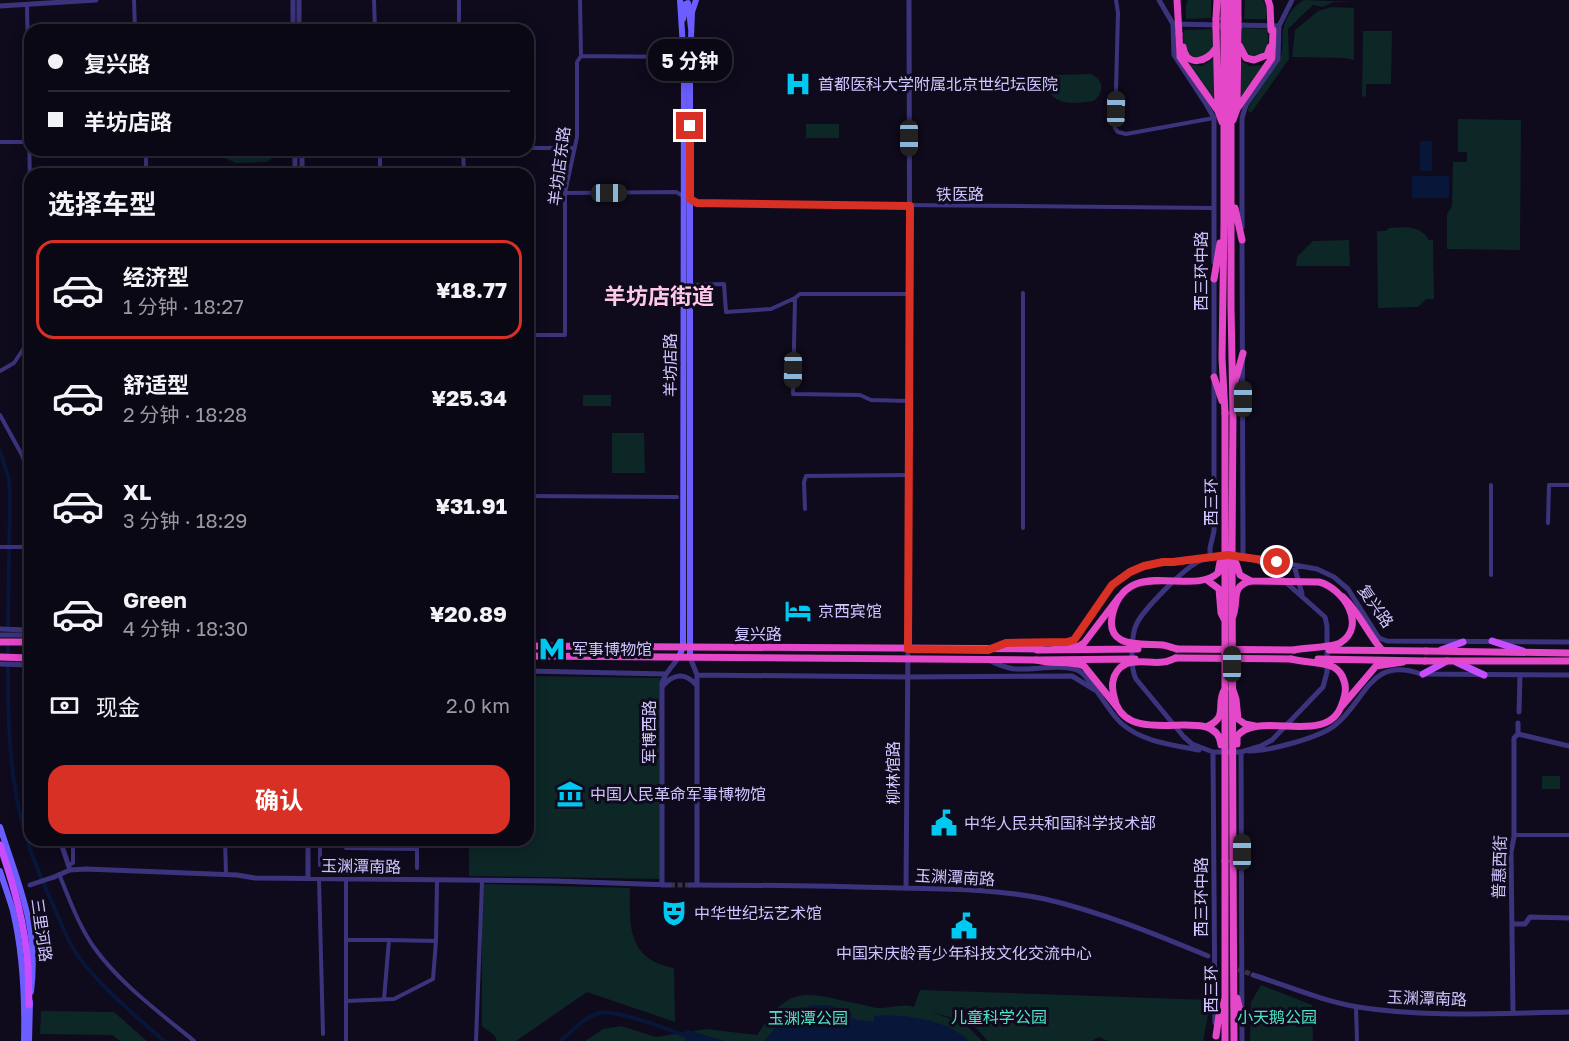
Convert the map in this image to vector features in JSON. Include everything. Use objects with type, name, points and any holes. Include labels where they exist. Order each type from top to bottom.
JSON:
[{"type":"highway","points":[[1177,0],[1180,57],[1228,126],[1272,57],[1274,0]]},
{"type":"highway","points":[[1183,0],[1180,34],[1184,54],[1198,61],[1207,59],[1227,28],[1224,0]]},
{"type":"highway","points":[[1217,0],[1227,19]]},
{"type":"highway","points":[[1231,0],[1227,28],[1238,40],[1246,58],[1254,60],[1261,59],[1270,50],[1274,29],[1268,0]]},
{"type":"highway","points":[[1227,19],[1238,0]]},
{"type":"highway","name":"西三环","points":[[1227,28],[1228,126],[1232,194],[1233,391],[1228,552]]},
{"type":"highway","points":[[1237,109],[1238,40]]},
{"type":"highway","points":[[1217,46],[1218,111]]},
{"type":"highway","name":"西三环","points":[[1228,126],[1222,358],[1228,552],[1234,1041]]},
{"type":"highway","points":[[1232,194],[1242,240]]},
{"type":"highway","points":[[1214,279],[1224,223]]},
{"type":"highway","points":[[1233,391],[1243,353]]},
{"type":"highway","points":[[1214,377],[1225,412]]},
{"type":"highway","points":[[1037,650],[1049,647],[1079,646],[1084,643],[1121,595],[1132,586],[1145,581],[1207,580],[1220,571],[1220,560],[1228,552],[1236,560],[1237,572],[1251,581]]},
{"type":"highway","points":[[1207,580],[1219,589],[1221,613],[1228,619],[1236,607],[1237,588],[1244,582],[1319,582],[1329,585],[1349,602],[1371,638],[1382,651]]},
{"type":"highway","points":[[1121,595],[1112,619],[1113,628],[1120,640],[1130,644],[1164,645],[1177,649]]},
{"type":"highway","points":[[1294,650],[1312,646],[1332,646],[1347,638],[1352,618],[1341,595]]},
{"type":"highway","points":[[0,642],[24,635]]},
{"type":"highway","name":"复兴路","points":[[534,646],[1569,652]]},
{"type":"highway","name":"复兴路","points":[[534,656],[1569,661]]},
{"type":"highway","points":[[0,657],[24,661]]},
{"type":"highway","points":[[1118,709],[1112,685],[1114,676],[1121,667],[1131,663],[1164,662],[1176,658]]},
{"type":"highway","points":[[1291,659],[1329,665],[1339,672],[1345,685],[1341,708]]},
{"type":"highway","points":[[1036,660],[1048,664],[1076,663],[1084,666],[1118,709],[1129,718],[1146,725],[1208,726],[1220,716],[1221,694],[1228,688],[1236,699],[1238,719],[1245,724],[1255,726],[1317,725],[1332,717],[1376,666],[1415,661]]},
{"type":"highway","points":[[1208,726],[1217,732],[1221,740],[1222,756],[1229,762],[1236,755],[1237,736],[1244,729],[1255,726]]},
{"type":"highway","name":"西三环","points":[[1225,1041],[1225,861],[1229,762]]},
{"type":"highway","points":[[1216,1039],[1224,982]]},
{"type":"highway","points":[[1234,983],[1242,1019]]},
{"type":"main road","name":"羊坊店路","points":[[679,657],[687,647],[690,285],[680,0]]},
{"type":"main road","name":"羊坊店路","points":[[687,647],[687,198],[691,28],[696,0]]},
{"type":"main road","points":[[682,19],[685,4],[688,3],[691,28]]},
{"type":"main road","points":[[1492,641],[1526,652]]},
{"type":"main road","points":[[1439,651],[1463,642]]},
{"type":"main road","points":[[687,647],[690,657]]},
{"type":"main road","points":[[1423,674],[1450,661],[1484,675]]},
{"type":"main road","name":"三里河路","points":[[0,827],[22,887],[30,926],[34,968],[27,1004]]},
{"type":"main road","points":[[0,845],[18,902],[26,943],[27,1004]]},
{"type":"main road","name":"三里河路","points":[[0,871],[15,923],[27,1004],[27,1041]]},
{"type":"street","points":[[0,6],[96,0]]},
{"type":"street","points":[[134,0],[135,24]]},
{"type":"street","points":[[293,0],[293,24]]},
{"type":"street","points":[[299,0],[300,24]]},
{"type":"street","points":[[374,0],[375,24]]},
{"type":"street","points":[[459,0],[459,24]]},
{"type":"street","name":"羊坊店东路","points":[[534,335],[565,335],[565,193],[577,136],[577,62],[581,56],[580,0]]},
{"type":"street","name":"柳林馆路","points":[[906,888],[910,294],[909,0]]},
{"type":"street","points":[[1116,0],[1118,13],[1115,128],[1118,132],[1126,134],[1214,118],[1174,55],[1173,24],[1159,0]]},
{"type":"street","points":[[1289,8],[1292,0]]},
{"type":"street","points":[[1241,752],[1272,740],[1323,687],[1327,672],[1327,621],[1320,610],[1265,564],[1243,556],[1242,118],[1246,105],[1278,58],[1274,29],[1296,0]]},
{"type":"street","points":[[27,4],[28,24]]},
{"type":"street","points":[[1173,24],[1274,29]]},
{"type":"street","points":[[581,56],[683,57]]},
{"type":"street","name":"西三环中路","points":[[1210,557],[1214,531],[1214,118]]},
{"type":"street","points":[[0,142],[24,142]]},
{"type":"street","points":[[534,148],[575,148]]},
{"type":"street","name":"铁医路","points":[[565,193],[676,192],[697,203],[1214,208]]},
{"type":"street","points":[[690,285],[724,284],[726,312],[771,309],[800,294],[910,294]]},
{"type":"street","points":[[1023,293],[1023,528]]},
{"type":"street","points":[[795,298],[793,394],[860,395],[871,400],[909,401]]},
{"type":"street","points":[[0,371],[14,363],[24,348]]},
{"type":"street","points":[[0,416],[24,461]]},
{"type":"street","points":[[805,509],[804,482],[806,476],[909,475]]},
{"type":"street","points":[[1491,485],[1491,575]]},
{"type":"street","points":[[1548,523],[1549,485],[1569,485]]},
{"type":"street","points":[[534,496],[677,497]]},
{"type":"street","points":[[1214,531],[1243,531]]},
{"type":"street","points":[[0,547],[24,547]]},
{"type":"street","name":"复兴路","points":[[988,650],[1006,643],[1074,640],[1112,585],[1130,572],[1160,562],[1243,556],[1323,572],[1342,582],[1379,638],[1391,642],[1569,642]]},
{"type":"street","points":[[1210,557],[1186,568],[1138,621],[1133,634],[1133,670],[1136,679],[1186,739],[1213,752],[1256,752],[1327,731],[1341,720],[1374,678],[1381,673],[1413,671],[1423,674],[1569,675]]},
{"type":"street","points":[[1294,565],[1303,596]]},
{"type":"street","points":[[0,629],[24,633]]},
{"type":"street","points":[[0,635],[24,634]]},
{"type":"street","name":"军博西路","points":[[662,885],[662,687],[666,674],[679,657]]},
{"type":"street","points":[[690,657],[697,675],[697,885]]},
{"type":"street","name":"复兴路","points":[[987,660],[1017,669],[1074,669],[1082,673],[1118,721],[1134,732],[1152,740],[1213,752]]},
{"type":"street","points":[[0,664],[24,662]]},
{"type":"street","points":[[534,671],[666,674]]},
{"type":"street","points":[[662,687],[672,677],[678,675],[689,677],[697,686]]},
{"type":"street","name":"复兴路","points":[[697,675],[1072,676],[1095,690]]},
{"type":"street","points":[[1519,712],[1520,675]]},
{"type":"street","name":"普惠西街","points":[[1513,1012],[1511,852],[1514,835],[1514,738],[1518,735],[1518,723]]},
{"type":"street","points":[[1518,735],[1569,746]]},
{"type":"street","name":"西三环中路","points":[[1213,752],[1216,1039]]},
{"type":"street","points":[[1241,752],[1242,1041]]},
{"type":"street","points":[[1213,763],[1241,762]]},
{"type":"street","points":[[1213,782],[1242,782]]},
{"type":"street","points":[[1514,835],[1569,835]]},
{"type":"street","points":[[62,846],[69,868]]},
{"type":"street","points":[[69,868],[73,863],[73,846]]},
{"type":"street","points":[[225,846],[226,874]]},
{"type":"street","points":[[308,846],[308,878]]},
{"type":"street","points":[[320,846],[320,865]]},
{"type":"street","points":[[344,846],[346,848],[417,849],[417,868]]},
{"type":"street","name":"玉渊潭南路","points":[[22,887],[69,868],[226,874],[255,878],[555,881],[670,885]]},
{"type":"street","points":[[56,875],[80,924],[109,966],[194,1041]]},
{"type":"street","points":[[319,878],[323,1034]]},
{"type":"street","points":[[346,879],[346,1041]]},
{"type":"street","points":[[346,1001],[394,999],[433,979],[437,881]]},
{"type":"street","points":[[476,1041],[482,882]]},
{"type":"street","name":"玉渊潭南路","points":[[690,885],[985,891],[1045,899],[1152,932],[1208,956]]},
{"type":"street","points":[[1513,924],[1525,924],[1532,917],[1569,918]]},
{"type":"street","points":[[346,940],[436,941]]},
{"type":"street","points":[[384,999],[389,940]]},
{"type":"street","name":"玉渊潭南路","points":[[1253,975],[1332,1002],[1356,1007],[1439,1013],[1569,1012]]},
{"type":"street","points":[[1356,1007],[1357,1041]]},
{"type":"green space","points":[[1188,0],[1211,0],[1211,18],[1186,19]]},
{"type":"green space","points":[[1245,0],[1263,0],[1266,7],[1266,19],[1244,19]]},
{"type":"green space","points":[[1304,0],[1357,2],[1334,2],[1322,7],[1313,5],[1288,29],[1289,59],[1251,113],[1248,108],[1280,59],[1287,17]]},
{"type":"green space","points":[[1331,7],[1354,8],[1354,60],[1292,57],[1295,30],[1318,11]]},
{"type":"green space","points":[[1242,28],[1268,29],[1268,49],[1260,57],[1250,58],[1242,47]]},
{"type":"green space","points":[[1213,29],[1213,46],[1206,56],[1195,57],[1184,50],[1184,30]]},
{"type":"green space","points":[[1363,31],[1392,31],[1391,84],[1366,84],[1366,97],[1362,96]]},
{"type":"green space","points":[[1214,59],[1215,100],[1188,64],[1202,66]]},
{"type":"green space","points":[[1241,61],[1250,66],[1265,65],[1241,100]]},
{"type":"green space","points":[[1091,74],[1101,83],[1100,94],[1093,101],[1063,102],[1052,95],[1049,89],[1049,80],[1055,75]]},
{"type":"green space","points":[[1458,119],[1521,120],[1520,250],[1447,249],[1447,214],[1452,206],[1453,162],[1467,162],[1467,152],[1458,152]]},
{"type":"green space","points":[[806,124],[839,124],[839,138],[806,138]]},
{"type":"green space","points":[[224,156],[273,156],[267,162],[236,163]]},
{"type":"green space","points":[[1389,228],[1417,229],[1429,240],[1433,240],[1434,299],[1426,299],[1418,307],[1378,308],[1377,231],[1386,231]]},
{"type":"green space","points":[[1349,240],[1350,266],[1296,266],[1297,257],[1313,241]]},
{"type":"green space","points":[[583,395],[611,395],[611,406],[583,406]]},
{"type":"green space","points":[[612,433],[644,433],[645,473],[612,473]]},
{"type":"green space","name":"中国人民革命军事博物馆","points":[[534,676],[662,678],[660,879],[469,876],[469,846],[534,846]]},
{"type":"green space","points":[[1542,776],[1560,776],[1560,789],[1542,789]]},
{"type":"green space","points":[[482,884],[630,888],[631,928],[634,939],[648,957],[659,964],[674,968],[675,1022],[587,992],[516,1041],[497,1041],[495,1036],[482,1026]]},
{"type":"green space","name":"小天鹅公园","points":[[1261,985],[1312,1005],[1313,1041],[1250,1041],[1251,1002]]},
{"type":"green space","points":[[920,990],[1211,1000],[1203,1041],[1108,1041],[1099,1037],[1092,1041],[988,1041],[971,1023],[931,1012],[965,1024],[982,1041],[585,1041],[603,1029],[621,1026],[656,1037],[706,1029],[757,1035],[778,1008],[798,996],[821,996],[877,1008],[914,1007]]},
{"type":"green space","points":[[41,1011],[114,1012],[147,1041],[120,1041],[112,1035],[40,1034]]},
{"type":"water","points":[[1420,141],[1432,141],[1432,171],[1420,171]]},
{"type":"water","points":[[1412,176],[1449,176],[1449,198],[1412,198]]},
{"type":"water","points":[[819,1005],[828,1005],[852,1013],[851,1019],[874,1022],[874,1016],[912,1017],[937,1023],[969,1041],[764,1041],[782,1021],[794,1012]]},
{"type":"water","points":[[685,1029],[724,1041],[685,1041]]},
{"type":"waterway","points":[[0,451],[9,479],[10,494],[8,631]]},
{"type":"waterway","points":[[8,641],[9,730],[16,797],[24,830]]},
{"type":"waterway","points":[[29,846],[66,934],[79,958],[113,995],[164,1041]]},
{"type":"waterway","points":[[560,1041],[578,1025],[599,1013],[618,1014],[689,1037]]},
{"type":"tunnel","points":[[670,885],[690,885]]},
{"type":"tunnel","points":[[1238,969],[1253,975]]},
{"type":"place","name":"首都医科大学附属北京世纪坛医院","points":[[798,84]]},
{"type":"place","name":"京西宾馆","points":[[798,611]]},
{"type":"place","name":"军事博物馆","points":[[552,649]]},
{"type":"place","name":"中国人民革命军事博物馆","points":[[570,794]]},
{"type":"place","name":"中华人民共和国科学技术部","points":[[944,823]]},
{"type":"place","name":"中华世纪坛艺术馆","points":[[674,913]]},
{"type":"place","name":"中国宋庆龄青少年科技文化交流中心","points":[[964,926]]},
{"type":"district","name":"羊坊店街道","points":[[659,295]]},
{"type":"route","points":[[690,126],[690,199],[697,203],[910,206],[908,649],[988,650],[1006,643],[1067,642],[1074,640],[1119,578],[1144,566],[1228,555],[1277,562]]},
{"type":"park label","name":"儿童科学公园","points":[[999,1017]]},
{"type":"park label","name":"玉渊潭公园","points":[[808,1018]]}]
